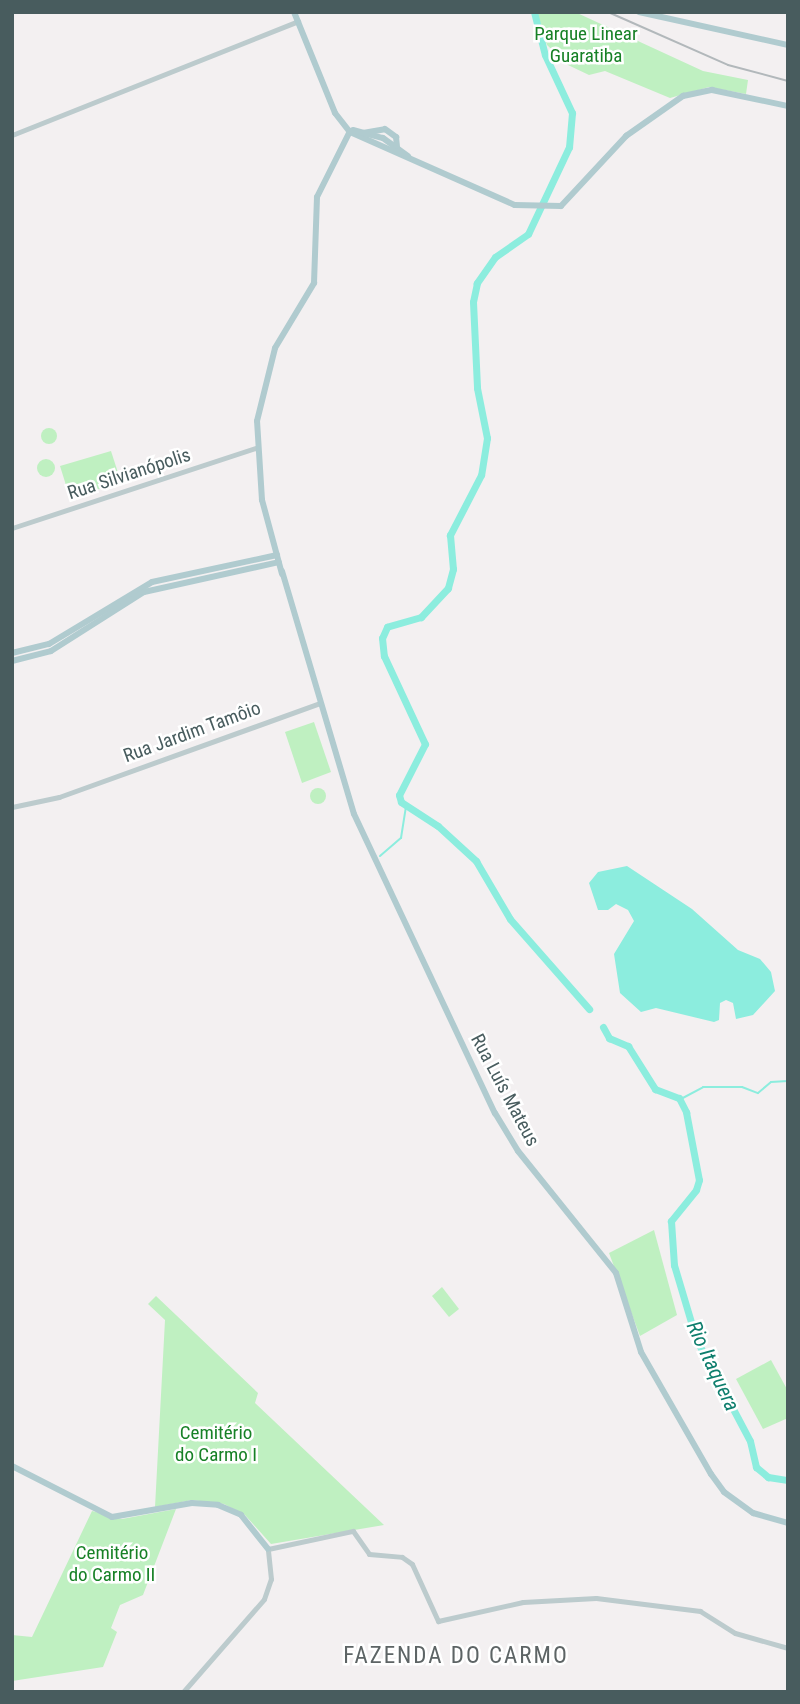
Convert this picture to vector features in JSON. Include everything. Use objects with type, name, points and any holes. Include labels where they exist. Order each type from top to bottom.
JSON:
[{"type":"main road","points":[[295,12],[335,113],[349,130],[374,144],[507,203],[557,208],[609,151],[673,101],[712,90],[788,106]]},
{"type":"main road","points":[[639,12],[788,45]]},
{"type":"main road","points":[[363,133],[377,128],[395,135],[397,146]]},
{"type":"main road","points":[[374,144],[373,135],[377,128]]},
{"type":"main road","points":[[349,130],[373,135],[397,146],[415,162]]},
{"type":"main road","name":"Rua Luís Mateus","points":[[349,130],[320,186],[314,220],[317,274],[302,309],[275,348],[262,392],[255,448],[262,500],[320,703],[367,845],[509,1138],[616,1273],[641,1352],[715,1480],[753,1513],[788,1523]]},
{"type":"main road","points":[[383,148],[397,146]]},
{"type":"main road","points":[[12,653],[49,644],[152,582],[278,558]]},
{"type":"main road","points":[[12,661],[51,651],[144,592],[278,558]]},
{"type":"main road","points":[[12,1466],[111,1517],[192,1503],[218,1505],[241,1515],[268,1549]]},
{"type":"street","points":[[12,135],[298,21]]},
{"type":"street","name":"Rua Silvianópolis","points":[[12,528],[255,448]]},
{"type":"street","name":"Rua Jardim Tamôio","points":[[12,807],[76,792],[320,703]]},
{"type":"street","points":[[183,1692],[264,1599],[271,1579],[268,1549],[353,1531],[369,1554],[405,1558],[412,1564],[438,1621],[504,1605],[568,1598],[700,1611],[735,1633],[788,1648]]},
{"type":"green space","name":"Parque Linear Guaratiba","points":[[537,12],[575,12],[703,71],[748,80],[746,94],[709,87],[670,98],[605,71],[589,75],[568,65],[547,45]]},
{"type":"green space","points":[[46,428],[52,428],[57,436],[55,442],[46,444],[41,439],[41,433]]},
{"type":"green space","points":[[111,451],[121,482],[70,498],[60,466]]},
{"type":"green space","points":[[46,459],[52,462],[55,468],[52,474],[46,477],[40,474],[37,468],[40,462]]},
{"type":"green space","points":[[314,722],[331,772],[302,783],[285,732]]},
{"type":"green space","points":[[318,788],[326,796],[318,804],[310,796]]},
{"type":"green space","points":[[654,1230],[677,1315],[640,1336],[609,1253]]},
{"type":"green space","points":[[442,1287],[459,1309],[449,1317],[432,1296]]},
{"type":"green space","name":"Cemitério do Carmo I","points":[[156,1296],[258,1393],[255,1403],[384,1525],[271,1544],[245,1515],[224,1504],[192,1500],[155,1507],[165,1320],[148,1304]]},
{"type":"green space","points":[[771,1360],[788,1391],[788,1418],[763,1429],[736,1379]]},
{"type":"green space","name":"Cemitério do Carmo II","points":[[176,1509],[143,1595],[120,1605],[111,1628],[117,1632],[103,1667],[12,1681],[12,1635],[32,1637],[92,1511],[122,1519]]},
{"type":"shaded area","points":[[627,866],[692,909],[738,950],[760,959],[771,972],[775,991],[753,1015],[736,1019],[733,1003],[726,1000],[720,1003],[719,1020],[714,1022],[656,1008],[641,1012],[620,993],[614,954],[634,921],[628,910],[616,904],[608,910],[598,910],[589,883],[598,872]]},
{"type":"waterway","points":[[534,12],[545,55],[572,113],[569,147],[528,234],[495,257],[477,283],[473,302],[477,388],[487,438],[481,475],[450,535],[453,569],[448,588],[421,617],[387,627],[382,638],[384,656],[425,744],[399,795],[401,802],[438,826],[476,861],[510,919],[589,1009]]},
{"type":"waterway","points":[[380,856],[401,838],[406,807]]},
{"type":"waterway","name":"Rio Itaquera","points":[[603,1027],[609,1038],[628,1046],[655,1089],[679,1098],[686,1112],[699,1180],[696,1190],[671,1221],[674,1265],[696,1339],[750,1441],[756,1467],[768,1477],[788,1480]]},
{"type":"waterway","points":[[679,1100],[703,1087],[742,1087],[758,1093],[771,1082],[788,1081]]},
{"type":"railway","points":[[608,12],[728,65],[788,81]]},
{"type":"district","name":"FAZENDA DO CARMO","points":[[456,1656]]}]
